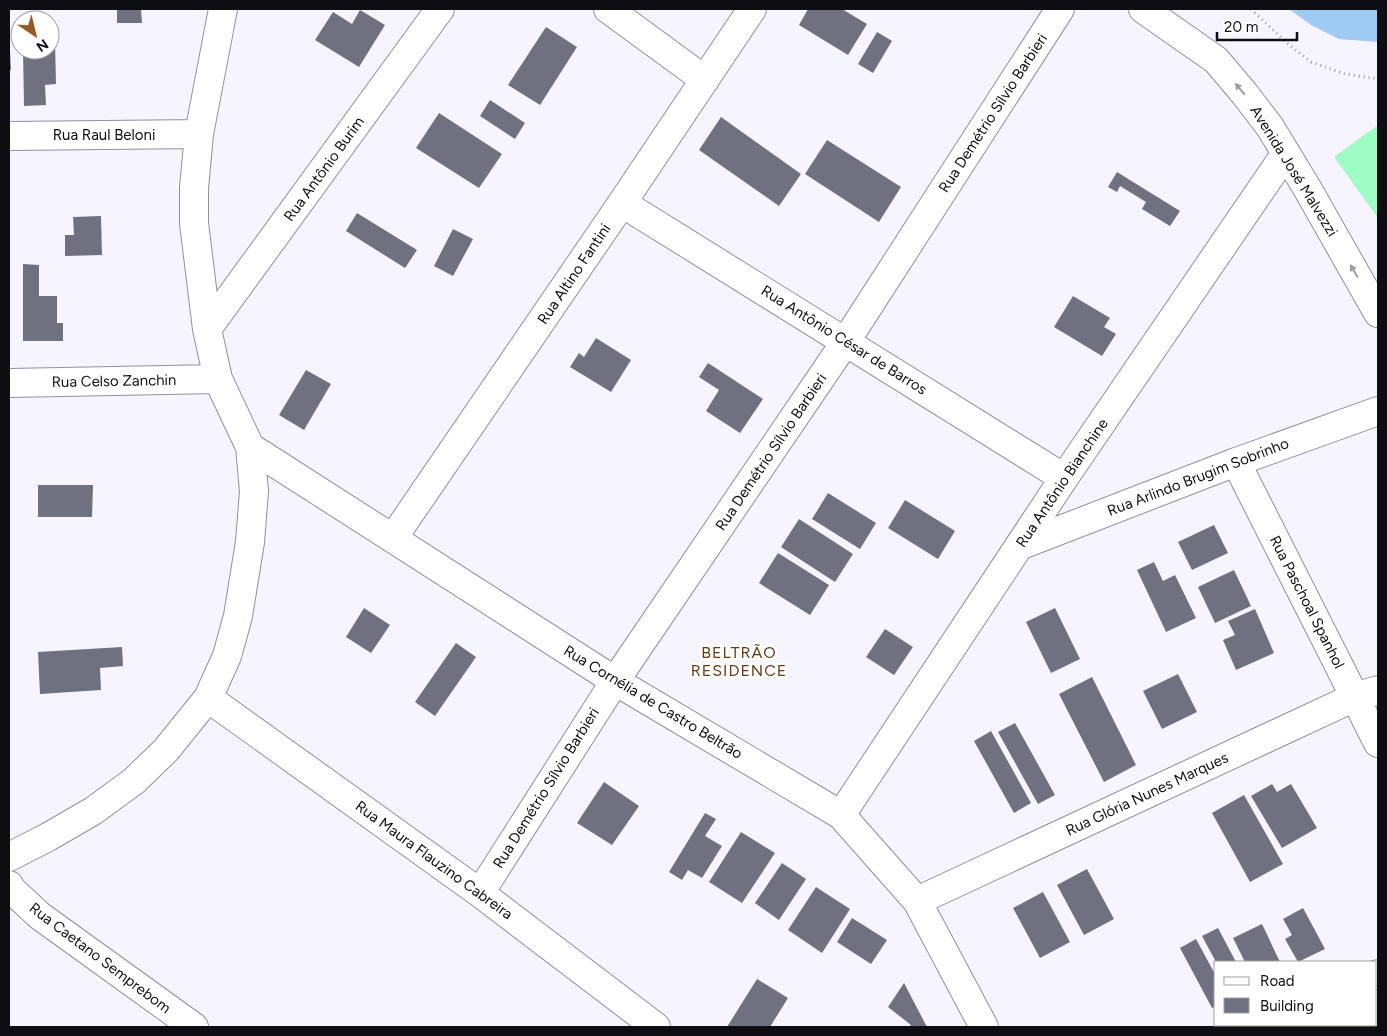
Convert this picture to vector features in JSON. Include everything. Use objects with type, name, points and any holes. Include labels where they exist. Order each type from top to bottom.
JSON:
[{"type":"street","points":[[9,857],[93,811],[134,781],[166,750],[208,698],[227,656],[238,616],[250,542],[254,491],[250,447],[218,379],[207,329],[194,223],[194,188],[199,134],[223,9]]},
{"type":"street","name":"Rua Antônio Burim","points":[[207,329],[440,9]]},
{"type":"street","points":[[608,9],[705,80]]},
{"type":"street","name":"Rua Altino Fantini","points":[[393,538],[752,9]]},
{"type":"street","name":"Rua Demétrio Sílvio Barbieri","points":[[480,893],[615,681],[846,342],[1060,9]]},
{"type":"street","name":"Avenida José Malvezzi","points":[[1143,9],[1216,60],[1244,93],[1286,153],[1378,313]]},
{"type":"street","name":"Rua Raul Beloni","points":[[9,136],[199,134]]},
{"type":"street","name":"Rua Antônio Bianchine","points":[[841,815],[1064,478],[1286,153]]},
{"type":"street","name":"Rua Antônio César de Barros","points":[[622,203],[1064,478]]},
{"type":"street","name":"Rua Celso Zanchin","points":[[9,383],[218,379]]},
{"type":"street","name":"Rua Arlindo Brugim Sobrinho","points":[[1019,546],[1236,462],[1378,411]]},
{"type":"street","name":"Rua Cornélia de Castro Beltrão","points":[[250,447],[615,681],[841,815],[917,902],[984,1027]]},
{"type":"street","name":"Rua Paschoal Spanhol","points":[[1236,462],[1367,693],[1378,743]]},
{"type":"street","name":"Rua Glória Nunes Marques","points":[[917,902],[1367,693]]},
{"type":"street","name":"Rua Maura Flauzino Cabreira","points":[[208,698],[480,893],[656,1027]]},
{"type":"street","name":"Rua Caetano Semprebom","points":[[9,885],[40,916],[194,1027]]},
{"type":"path","points":[[1251,9],[1288,44],[1311,62],[1345,74],[1378,79]]},
{"type":"green space","points":[[1378,125],[1378,218],[1334,157]]},
{"type":"water","points":[[1289,9],[1378,9],[1378,42],[1339,39],[1311,25]]},
{"type":"building","points":[[117,9],[141,9],[142,23],[117,23]]},
{"type":"building","points":[[808,9],[842,9],[867,24],[848,55],[799,25]]},
{"type":"building","points":[[360,10],[385,25],[359,67],[315,40],[333,12],[352,24]]},
{"type":"building","points":[[546,27],[577,47],[540,105],[508,85]]},
{"type":"building","points":[[877,32],[892,41],[873,73],[858,64]]},
{"type":"building","points":[[9,51],[10,51],[11,70],[9,70]]},
{"type":"building","points":[[23,60],[55,60],[56,84],[45,85],[46,105],[24,106]]},
{"type":"building","points":[[490,100],[525,123],[515,139],[480,116]]},
{"type":"building","points":[[439,113],[502,154],[479,188],[416,148]]},
{"type":"building","points":[[721,117],[801,174],[779,206],[699,150]]},
{"type":"building","points":[[827,140],[901,187],[879,222],[805,174]]},
{"type":"building","points":[[1117,172],[1180,211],[1170,226],[1142,209],[1146,202],[1120,186],[1117,192],[1108,187]]},
{"type":"building","points":[[357,213],[417,250],[405,268],[346,231]]},
{"type":"building","points":[[101,216],[102,255],[65,256],[65,235],[74,235],[73,217]]},
{"type":"building","points":[[453,229],[473,239],[453,276],[434,266]]},
{"type":"building","points":[[23,264],[39,265],[39,296],[57,296],[57,323],[63,323],[63,341],[23,341]]},
{"type":"building","points":[[1073,296],[1110,318],[1104,327],[1116,334],[1102,356],[1054,327]]},
{"type":"building","points":[[596,338],[631,360],[611,392],[570,367],[579,353],[584,357]]},
{"type":"building","points":[[708,363],[763,399],[740,433],[706,411],[719,390],[699,377]]},
{"type":"building","points":[[306,370],[331,384],[304,430],[279,415]]},
{"type":"building","points":[[38,485],[93,485],[92,517],[38,517]]},
{"type":"building","points":[[828,493],[876,523],[860,549],[812,519]]},
{"type":"building","points":[[905,500],[955,531],[938,559],[888,528]]},
{"type":"building","points":[[799,519],[853,554],[835,582],[781,547]]},
{"type":"building","points":[[1214,525],[1228,553],[1192,570],[1178,542]]},
{"type":"building","points":[[778,553],[829,585],[810,615],[759,583]]},
{"type":"building","points":[[1154,562],[1163,581],[1175,575],[1196,618],[1166,632],[1137,570]]},
{"type":"building","points":[[1234,570],[1251,606],[1215,623],[1198,587]]},
{"type":"building","points":[[364,608],[390,625],[371,653],[346,637]]},
{"type":"building","points":[[1055,608],[1080,659],[1051,673],[1026,622]]},
{"type":"building","points":[[1255,609],[1274,653],[1236,670],[1223,640],[1235,635],[1228,621]]},
{"type":"building","points":[[885,629],[913,647],[894,675],[866,657]]},
{"type":"building","points":[[456,643],[476,657],[435,716],[415,702]]},
{"type":"building","points":[[122,647],[123,666],[100,668],[101,690],[40,694],[38,652]]},
{"type":"building","points":[[1178,674],[1197,712],[1162,729],[1143,691]]},
{"type":"building","points":[[1092,677],[1136,765],[1104,782],[1059,694]]},
{"type":"building","points":[[1015,723],[1055,795],[1038,804],[998,732]]},
{"type":"building","points":[[991,731],[1031,803],[1014,813],[974,741]]},
{"type":"building","points":[[604,782],[639,806],[612,845],[577,823]]},
{"type":"building","points":[[1272,784],[1277,792],[1291,784],[1317,828],[1282,848],[1251,796]]},
{"type":"building","points":[[1244,795],[1283,864],[1250,882],[1212,813]]},
{"type":"building","points":[[705,813],[716,819],[705,836],[722,846],[702,878],[688,870],[682,880],[669,872]]},
{"type":"building","points":[[741,832],[775,853],[742,903],[709,882]]},
{"type":"building","points":[[782,863],[806,879],[779,920],[755,903]]},
{"type":"building","points":[[1087,869],[1114,919],[1084,935],[1057,885]]},
{"type":"building","points":[[816,887],[850,909],[822,953],[788,930]]},
{"type":"building","points":[[1043,892],[1070,942],[1040,958],[1013,908]]},
{"type":"building","points":[[1303,908],[1325,949],[1297,961],[1285,939],[1292,935],[1283,919]]},
{"type":"building","points":[[852,918],[887,940],[871,964],[837,942]]},
{"type":"building","points":[[1262,924],[1280,961],[1244,961],[1233,938]]},
{"type":"building","points":[[1218,928],[1235,961],[1215,961],[1202,936]]},
{"type":"building","points":[[1196,939],[1214,972],[1214,1007],[1212,1008],[1180,948]]},
{"type":"building","points":[[757,979],[788,998],[770,1027],[727,1027]]},
{"type":"building","points":[[904,983],[927,1027],[909,1027],[911,1025],[888,1007]]},
{"type":"district","name":"BELTRÃO RESIDENCE","points":[[739,661]]}]
